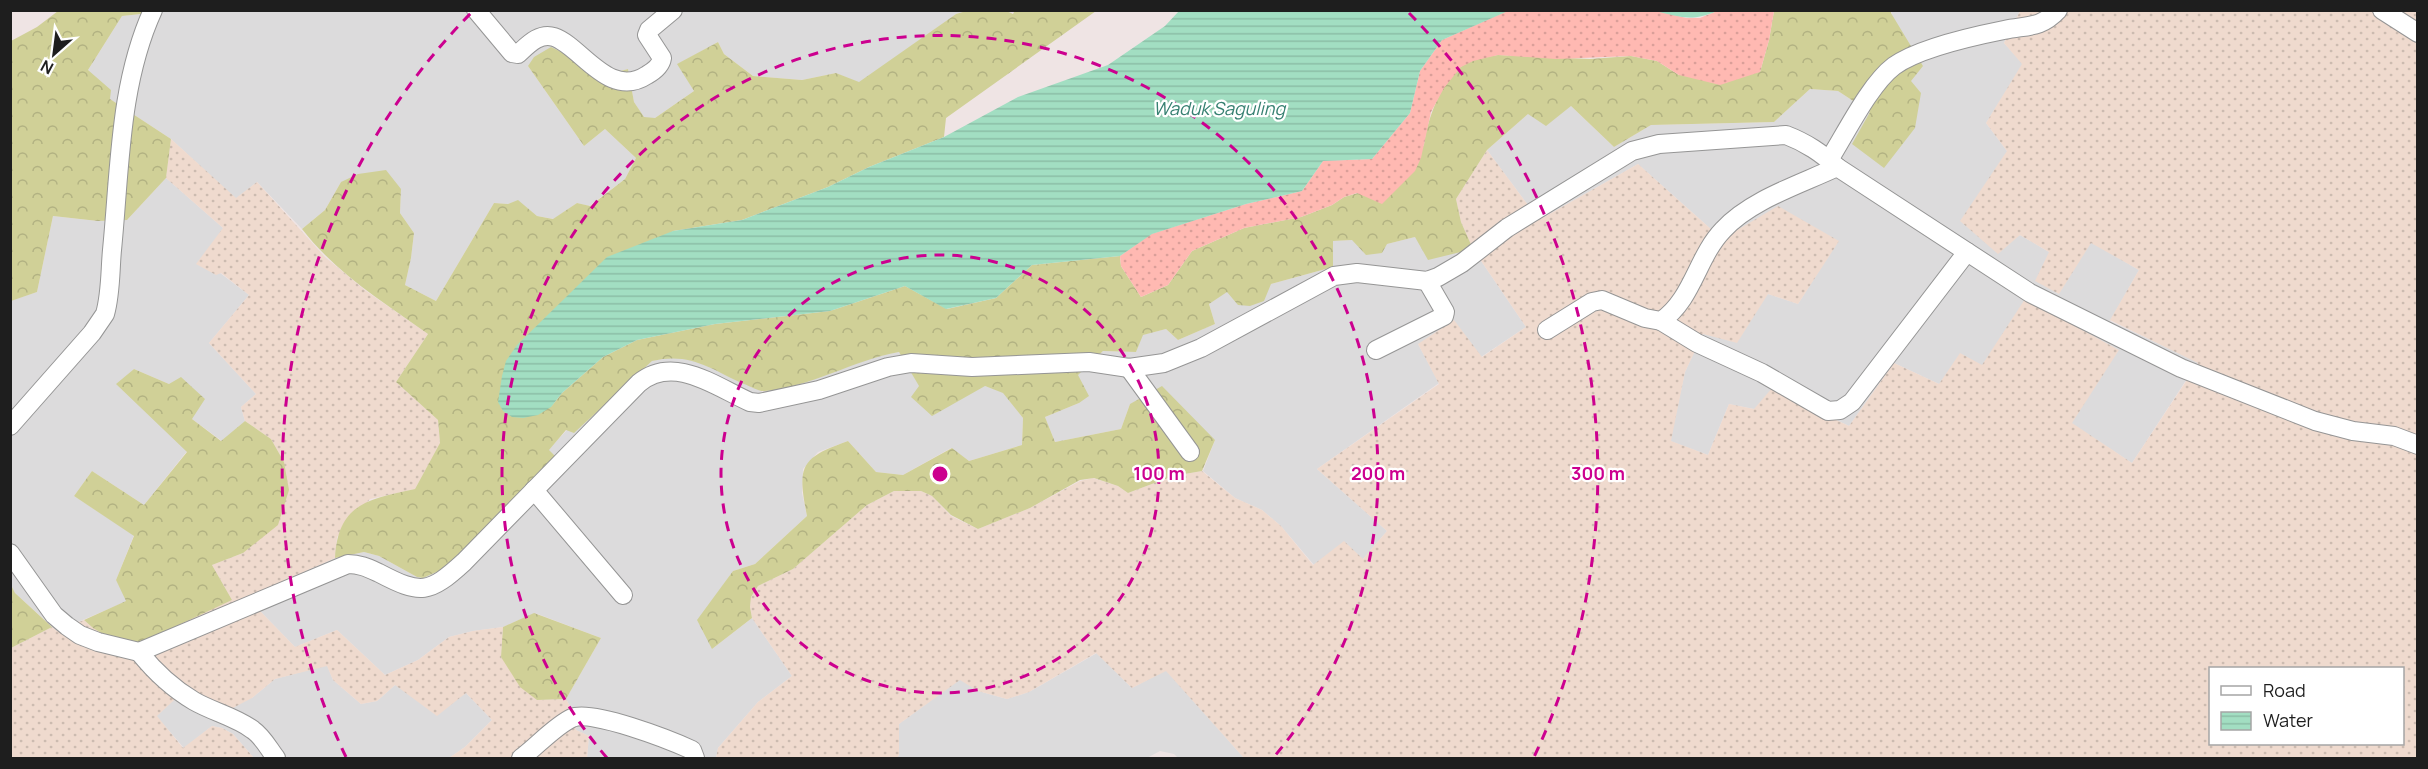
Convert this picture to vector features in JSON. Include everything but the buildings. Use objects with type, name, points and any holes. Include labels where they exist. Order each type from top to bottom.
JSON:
[{"type":"street","points":[[10,426],[92,333],[105,314],[132,69],[138,45],[153,10]]},
{"type":"street","points":[[476,10],[512,53],[518,54],[539,37],[552,36],[604,73],[628,81],[646,76],[660,63],[662,58],[647,35],[649,30],[673,10]]},
{"type":"street","points":[[1661,321],[1670,315],[1685,296],[1711,245],[1737,216],[1833,164],[1881,77],[1895,65],[1962,39],[2047,22],[2058,10]]},
{"type":"street","points":[[2382,10],[2418,33]]},
{"type":"street","points":[[139,652],[348,564],[366,566],[410,588],[429,587],[445,578],[464,562],[639,383],[658,372],[688,373],[750,402],[759,403],[819,390],[888,367],[911,363],[972,367],[1089,362],[1129,368],[1149,366],[1176,359],[1337,275],[1358,273],[1427,281],[1438,278],[1462,263],[1507,228],[1632,151],[1659,144],[1786,135],[1805,142],[1833,164],[2030,293],[2181,368],[2315,421],[2353,431],[2394,436],[2418,445]]},
{"type":"street","points":[[1547,330],[1592,302],[1602,300],[1645,318],[1661,321],[1697,343],[1752,367],[1828,411],[1840,410],[1852,402],[1967,252]]},
{"type":"street","points":[[1376,350],[1444,316],[1445,312],[1427,281]]},
{"type":"street","points":[[1129,368],[1190,452]]},
{"type":"street","points":[[534,490],[623,595]]},
{"type":"street","points":[[10,553],[54,615],[66,626],[98,642],[139,652],[160,677],[182,693],[251,728],[262,738],[276,759]]},
{"type":"street","points":[[521,759],[569,719],[580,715],[630,727],[672,742],[692,750],[696,759]]},
{"type":"shaded area","points":[[169,11],[966,11],[956,14],[859,83],[836,73],[802,80],[753,76],[724,54],[718,42],[678,64],[694,91],[655,118],[644,118],[634,102],[628,69],[613,73],[528,66],[584,146],[605,129],[636,158],[625,179],[589,206],[577,203],[554,219],[537,216],[518,201],[508,204],[494,203],[436,301],[405,285],[414,233],[400,213],[401,189],[341,182],[325,210],[302,229],[257,182],[236,199],[171,139],[110,99],[88,70],[122,16]]},
{"type":"shaded area","points":[[1891,11],[2020,11],[2004,43],[2023,64],[1986,123],[2007,151],[2010,241],[2020,235],[2049,252],[2058,294],[2091,242],[2139,270],[2110,321],[2198,362],[2132,463],[1982,365],[1939,384],[1894,363],[1849,426],[1789,398],[1754,409],[1729,404],[1708,455],[1670,441],[1685,372],[1703,333],[1768,294],[1798,304],[1838,241],[1722,239],[1638,164],[1539,220],[1487,150],[1528,114],[1571,106],[1614,147],[1651,125],[1774,122],[1810,89],[1838,91],[1870,112],[1911,81]]},
{"type":"shaded area","points":[[2020,11],[2417,11],[2417,758],[1244,758],[1166,671],[1132,688],[1096,653],[1029,692],[1007,699],[978,691],[960,680],[899,724],[899,755],[897,758],[716,758],[718,748],[758,702],[792,676],[752,618],[751,597],[758,586],[793,569],[867,505],[894,491],[921,491],[932,496],[951,516],[978,529],[1030,508],[1080,481],[1093,478],[1118,486],[1128,493],[1173,476],[1202,471],[1235,498],[1262,510],[1281,526],[1313,565],[1344,541],[1363,559],[1387,531],[1317,469],[1439,384],[1418,344],[1454,320],[1482,357],[1526,327],[1473,249],[1461,222],[1456,199],[1487,150],[1539,220],[1638,164],[1722,239],[1778,206],[1839,241],[1798,304],[1768,294],[1737,343],[1703,334],[1685,372],[1671,441],[1708,455],[1729,404],[1754,409],[1773,387],[1789,398],[1849,426],[1894,363],[1939,384],[1960,353],[1982,365],[2025,299],[2119,350],[2072,423],[2132,463],[2198,363],[2110,320],[2139,270],[2091,243],[2059,294],[2035,281],[2049,252],[2020,235],[1998,254],[1960,221],[2007,151],[1986,123],[2022,64],[2004,43]]},
{"type":"shaded area","points":[[171,139],[236,198],[257,182],[325,257],[366,291],[428,334],[396,382],[438,420],[440,444],[415,489],[370,499],[337,537],[335,558],[259,592],[261,612],[295,647],[337,630],[385,675],[418,660],[449,637],[503,627],[501,657],[537,700],[566,699],[572,710],[576,730],[589,736],[587,758],[449,758],[465,747],[492,720],[466,693],[437,716],[395,685],[377,701],[361,704],[333,680],[327,666],[275,679],[252,698],[229,710],[187,688],[157,716],[183,748],[212,726],[233,734],[254,758],[11,758],[11,648],[52,627],[57,631],[84,620],[93,628],[232,600],[212,565],[243,553],[284,462],[271,439],[245,421],[241,407],[256,394],[209,343],[249,295],[221,273],[216,275],[196,264],[223,228],[166,178]]},
{"type":"shaded area","points":[[166,178],[223,228],[220,273],[249,295],[209,343],[256,394],[241,407],[245,421],[222,441],[192,419],[169,384],[134,369],[117,384],[187,451],[144,505],[92,471],[74,496],[134,535],[116,580],[127,601],[57,631],[15,593],[11,585],[10,301],[37,292],[53,216],[98,221],[127,220]]},
{"type":"shaded area","points":[[1415,237],[1473,249],[1526,327],[1481,357],[1418,344],[1439,383],[1317,469],[1387,531],[1363,559],[1314,565],[1281,526],[1262,510],[1235,498],[1203,471],[1215,440],[1130,404],[1121,429],[1055,442],[1045,417],[1079,403],[1077,375],[1103,351],[1136,352],[1142,335],[1166,329],[1178,340],[1215,324],[1209,304],[1227,291],[1271,284],[1333,267],[1333,241],[1352,240],[1387,244]]},
{"type":"shaded area","points":[[899,352],[920,386],[985,386],[1003,392],[1023,418],[1022,445],[969,461],[951,448],[903,475],[876,472],[848,441],[818,452],[803,469],[802,493],[807,516],[755,564],[733,571],[717,594],[712,649],[752,618],[792,676],[758,702],[718,748],[716,758],[587,758],[589,736],[576,730],[572,710],[566,699],[601,638],[535,613],[503,627],[449,637],[418,660],[385,675],[337,630],[295,647],[261,612],[258,592],[335,558],[364,552],[379,556],[417,577],[557,458],[548,450],[567,430],[652,361],[668,357],[684,358],[707,365],[763,392],[808,381],[875,356]]},
{"type":"shaded area","points":[[1097,653],[1132,688],[1166,670],[1244,758],[1178,758],[1174,754],[1160,751],[1147,758],[897,758],[899,755],[899,724],[960,679],[978,691],[1007,699],[1029,692]]},
{"type":"shaded area","points":[[327,665],[333,680],[361,704],[377,701],[395,685],[466,693],[492,720],[465,747],[449,758],[254,758],[233,734],[212,726],[184,748],[156,716],[188,687],[252,698],[275,679]]},
{"type":"green space","points":[[985,9],[1007,11],[1013,14],[1015,10],[1096,11],[946,118],[944,137],[869,167],[828,187],[742,220],[673,231],[551,407],[562,393],[603,357],[637,340],[715,324],[830,311],[905,286],[947,309],[996,298],[1032,265],[1120,256],[1121,266],[1141,297],[1168,285],[1192,251],[1244,228],[1301,217],[1358,193],[1371,198],[1424,145],[1436,102],[1454,73],[1462,66],[1484,58],[1498,55],[1590,59],[1631,56],[1657,61],[1679,75],[1760,72],[1774,11],[1891,10],[1923,66],[1911,81],[1921,93],[1915,128],[1884,168],[1852,144],[1870,112],[1838,91],[1810,89],[1774,122],[1651,125],[1614,147],[1571,106],[1546,126],[1528,114],[1487,150],[1456,199],[1461,222],[1473,249],[1428,260],[1415,237],[1387,244],[1382,253],[1366,255],[1352,240],[1333,241],[1333,267],[1271,284],[1264,301],[1250,306],[1238,305],[1227,292],[1209,304],[1215,324],[1178,340],[1166,329],[1143,335],[1136,352],[1103,351],[1078,375],[1089,396],[1079,403],[1045,417],[1055,442],[1121,429],[1130,404],[1162,386],[1215,440],[1202,471],[1173,476],[1128,493],[1118,486],[1094,478],[1080,480],[1030,508],[978,529],[951,515],[932,496],[921,491],[894,491],[867,505],[793,569],[758,586],[751,597],[752,618],[712,649],[697,620],[733,571],[755,564],[807,516],[802,486],[806,466],[811,459],[848,441],[876,472],[903,475],[952,448],[969,461],[1022,445],[1023,418],[1003,393],[985,386],[932,416],[911,397],[919,386],[899,352],[782,389],[765,391],[754,389],[689,360],[652,361],[574,433],[566,430],[549,450],[557,458],[443,569],[423,578],[379,556],[364,552],[335,558],[342,525],[350,515],[370,501],[415,489],[440,443],[438,420],[396,382],[428,334],[345,273],[315,245],[302,229],[325,210],[341,182],[358,174],[386,170],[401,189],[400,213],[414,233],[405,285],[436,301],[494,203],[508,204],[518,200],[537,216],[553,219],[577,203],[590,206],[625,179],[636,158],[605,129],[584,146],[528,66],[534,57],[551,47],[613,73],[628,69],[634,102],[644,117],[655,118],[694,91],[677,64],[718,42],[724,54],[753,76],[802,80],[836,73],[859,82],[956,14]]},
{"type":"green space","points":[[58,11],[169,11],[122,16],[88,70],[111,90],[110,99],[171,139],[166,178],[127,220],[98,221],[53,216],[37,292],[11,301],[11,41],[37,27]]},
{"type":"green space","points":[[134,369],[169,384],[181,377],[205,399],[192,419],[221,441],[245,421],[271,439],[284,462],[289,490],[278,525],[243,553],[212,565],[232,600],[140,643],[115,641],[84,620],[126,601],[116,580],[134,536],[74,496],[92,471],[144,505],[187,452],[116,384]]},
{"type":"green space","points":[[11,585],[15,593],[52,627],[11,648]]},
{"type":"green space","points":[[534,613],[601,638],[566,699],[537,700],[520,687],[501,657],[503,627]]},
{"type":"sand","points":[[1655,10],[1686,18],[1700,18],[1717,11],[1774,11],[1760,72],[1720,85],[1679,75],[1657,61],[1631,56],[1556,59],[1498,55],[1473,61],[1461,67],[1444,88],[1431,112],[1421,158],[1415,171],[1382,204],[1357,193],[1301,217],[1244,228],[1192,251],[1168,285],[1141,297],[1121,266],[1120,256],[1151,234],[1246,204],[1302,191],[1323,161],[1372,159],[1410,113],[1420,71],[1442,40],[1507,11]]},
{"type":"water","name":"Waduk Saguling","points":[[1179,11],[1508,11],[1442,40],[1420,71],[1410,113],[1372,159],[1323,161],[1302,191],[1246,204],[1152,234],[1120,256],[1032,265],[996,298],[946,309],[905,286],[830,311],[715,324],[637,340],[603,357],[562,393],[551,407],[538,415],[523,418],[512,417],[503,411],[498,402],[506,361],[517,345],[607,257],[673,231],[742,220],[828,187],[869,167],[944,137],[1018,97],[1108,65],[1165,26]]},
{"type":"water","points":[[1655,11],[1717,11],[1700,16],[1679,17]]}]
